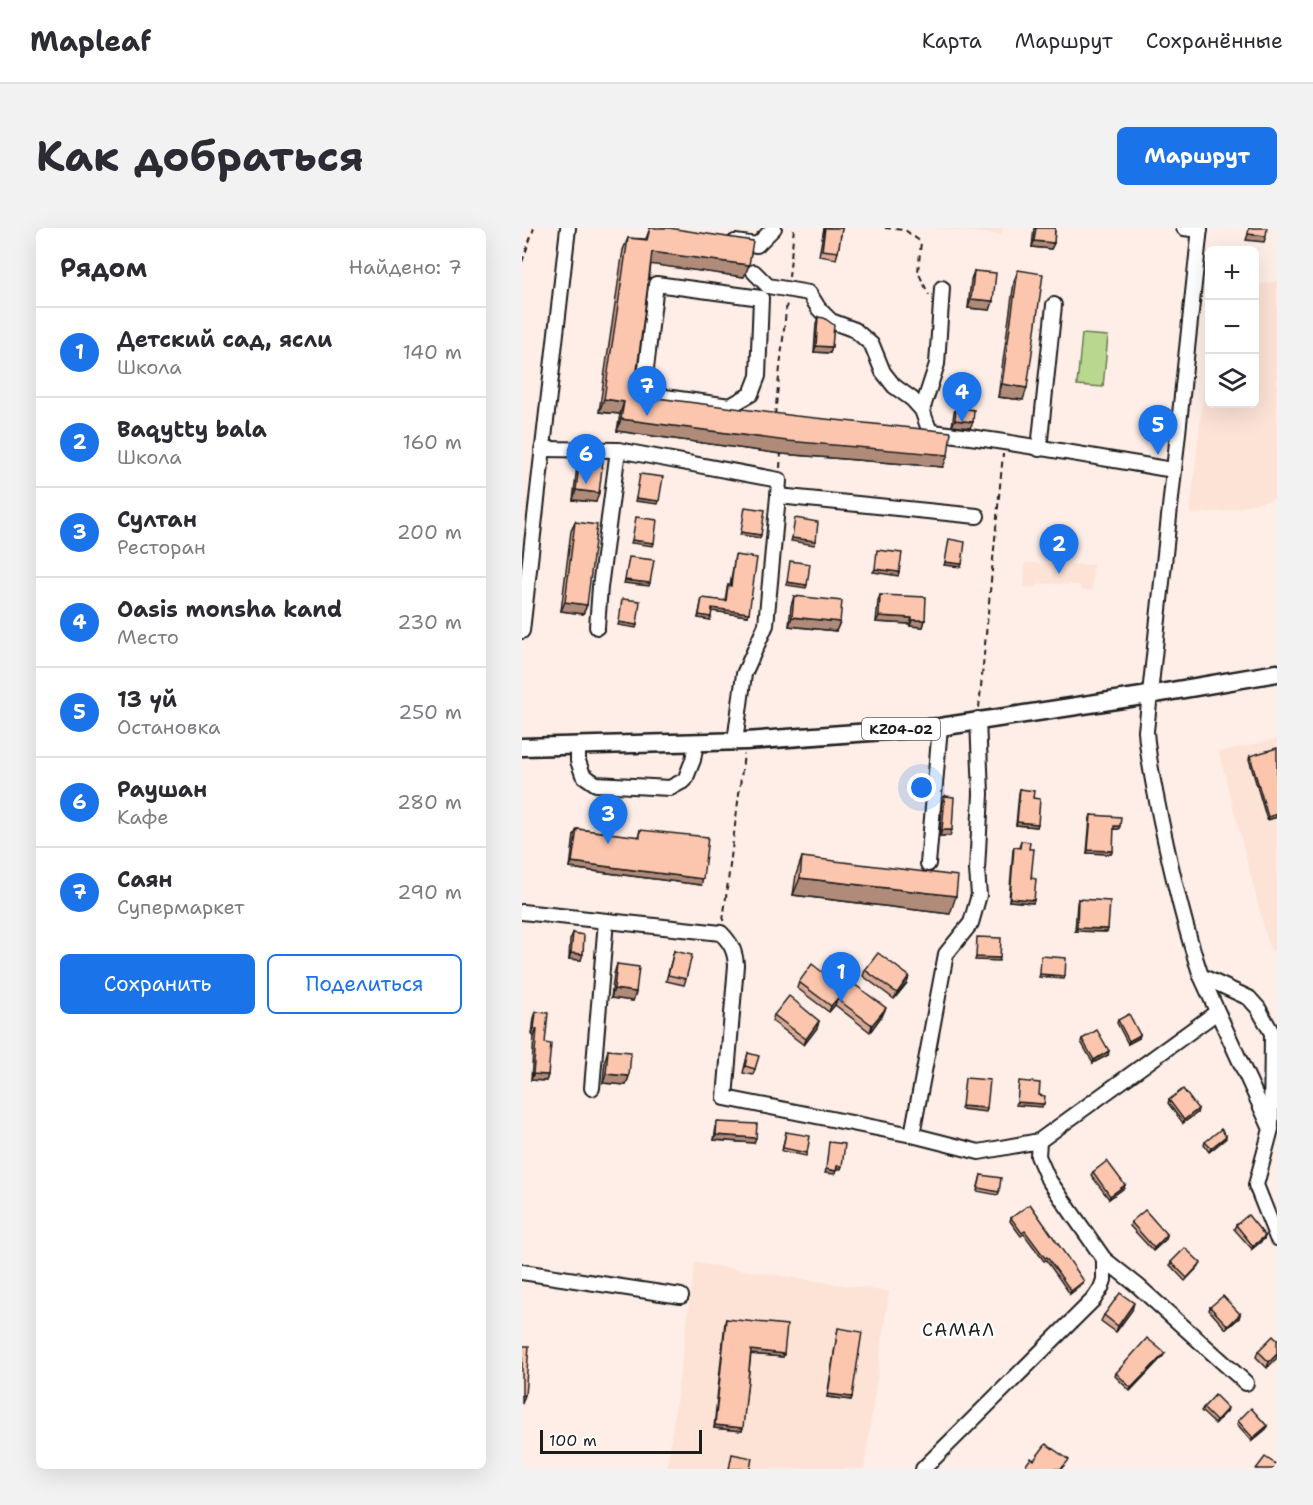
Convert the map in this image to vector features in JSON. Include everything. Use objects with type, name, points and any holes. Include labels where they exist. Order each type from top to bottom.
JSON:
[{"type":"main road","name":"KZ04-02","points":[[522,747],[741,741],[940,727],[1277,673]]},
{"type":"street","points":[[522,631],[525,579],[567,228]]},
{"type":"street","points":[[750,295],[757,245],[774,228]]},
{"type":"street","points":[[1184,228],[1200,229],[1146,731],[1150,771],[1171,872],[1201,976],[1270,1129]]},
{"type":"street","points":[[723,240],[757,245]]},
{"type":"street","points":[[754,272],[768,286],[809,293],[819,309],[831,321],[855,330],[872,345],[883,372],[894,386],[912,399],[922,410]]},
{"type":"street","points":[[656,284],[750,295],[761,298],[758,376],[751,394],[730,406],[643,394],[656,284]]},
{"type":"street","points":[[942,288],[937,364],[922,410],[924,431],[1004,441],[1040,449],[1174,470]]},
{"type":"street","points":[[1040,449],[1054,305]]},
{"type":"street","points":[[542,450],[618,450],[779,480],[766,625],[744,674],[741,741]]},
{"type":"street","points":[[597,627],[618,450]]},
{"type":"street","points":[[778,496],[977,516]]},
{"type":"street","points":[[912,1135],[946,954],[972,923],[980,895],[977,870],[981,794],[978,720]]},
{"type":"street","points":[[927,864],[940,727]]},
{"type":"street","points":[[578,746],[578,760],[583,775],[596,784],[670,788],[685,780],[693,760],[696,743]]},
{"type":"street","points":[[522,912],[721,933],[729,940],[735,951],[736,965],[725,1098],[912,1135],[979,1152],[1039,1141],[1217,1012]]},
{"type":"street","points":[[592,1088],[606,921]]},
{"type":"street","points":[[1201,976],[1249,998],[1258,1008],[1272,1033],[1270,1129],[1256,1185],[1277,1238]]},
{"type":"street","points":[[1039,1141],[1038,1156],[1048,1179],[1104,1259],[1138,1286],[1246,1383]]},
{"type":"street","points":[[923,1469],[1094,1299],[1104,1280],[1104,1259]]},
{"type":"street","points":[[522,1272],[681,1296]]},
{"type":"path","points":[[522,262],[534,228]]},
{"type":"path","points":[[776,421],[794,228]]},
{"type":"path","points":[[885,228],[905,230],[921,242],[918,272],[933,303]]},
{"type":"path","points":[[978,720],[1004,441]]},
{"type":"path","points":[[779,480],[782,448]]},
{"type":"path","points":[[721,933],[741,741]]},
{"type":"shaded area","points":[[936,228],[1003,228],[1002,235]]},
{"type":"shaded area","points":[[1277,281],[1277,498],[1224,511],[1190,514],[1205,378],[1205,408],[1259,408],[1259,285]]},
{"type":"shaded area","points":[[1025,563],[1093,565],[1092,590],[1081,590],[1080,585],[1038,583],[1037,588],[1024,587]]},
{"type":"shaded area","points":[[1277,739],[1277,955],[1269,947],[1219,752]]},
{"type":"shaded area","points":[[695,1263],[889,1292],[864,1469],[667,1469]]},
{"type":"green space","points":[[1082,334],[1108,336],[1103,387],[1077,385]]},
{"type":"building","points":[[650,228],[669,228],[753,241],[749,265],[652,252],[634,395],[796,416],[951,432],[948,455],[787,441],[621,419],[624,402],[604,399],[628,238],[647,240]]},
{"type":"building","points":[[825,228],[842,228],[838,252],[822,250]]},
{"type":"building","points":[[1036,228],[1055,228],[1054,243],[1034,241]]},
{"type":"building","points":[[1249,228],[1267,228],[1266,236],[1248,234]]},
{"type":"building","points":[[1018,270],[1043,274],[1027,388],[1002,384]]},
{"type":"building","points":[[974,271],[996,273],[993,301],[971,299]]},
{"type":"building","points":[[818,317],[834,325],[832,347],[816,346]]},
{"type":"building","points":[[956,407],[974,410],[973,422],[955,420]]},
{"type":"building","points":[[580,457],[603,460],[599,493],[576,490]]},
{"type":"building","points":[[640,474],[663,477],[659,501],[636,498]]},
{"type":"building","points":[[745,507],[765,510],[761,535],[741,532]]},
{"type":"building","points":[[636,517],[657,520],[654,543],[632,540]]},
{"type":"building","points":[[795,518],[818,522],[816,541],[792,538]]},
{"type":"building","points":[[575,522],[597,525],[587,605],[565,602]]},
{"type":"building","points":[[949,539],[965,542],[962,564],[945,562]]},
{"type":"building","points":[[877,550],[902,553],[899,572],[875,569]]},
{"type":"building","points":[[735,555],[757,558],[749,613],[712,608],[711,617],[699,615],[702,598],[726,601],[728,585],[731,586]]},
{"type":"building","points":[[629,557],[654,560],[650,583],[625,580]]},
{"type":"building","points":[[790,561],[810,564],[807,585],[787,582]]},
{"type":"building","points":[[880,595],[926,597],[925,620],[879,616]]},
{"type":"building","points":[[794,596],[842,601],[840,622],[792,617]]},
{"type":"building","points":[[622,599],[640,601],[637,625],[619,622]]},
{"type":"building","points":[[1277,748],[1277,814],[1268,817],[1250,756]]},
{"type":"building","points":[[1020,789],[1034,791],[1033,798],[1040,799],[1038,824],[1017,822]]},
{"type":"building","points":[[945,796],[954,797],[952,830],[942,830]]},
{"type":"building","points":[[1091,815],[1121,817],[1120,826],[1114,826],[1113,851],[1088,850]]},
{"type":"building","points":[[577,829],[640,837],[640,830],[708,837],[703,879],[572,862]]},
{"type":"building","points":[[1021,841],[1030,842],[1029,849],[1034,849],[1031,878],[1036,879],[1034,900],[1010,898],[1014,847],[1020,848]]},
{"type":"building","points":[[802,857],[958,876],[956,896],[800,878]]},
{"type":"building","points":[[1078,899],[1110,901],[1108,929],[1077,928]]},
{"type":"building","points":[[573,933],[584,935],[583,954],[571,953]]},
{"type":"building","points":[[977,937],[1001,938],[1000,958],[976,957]]},
{"type":"building","points":[[674,951],[692,955],[686,979],[668,975]]},
{"type":"building","points":[[878,953],[909,976],[897,993],[865,970]]},
{"type":"building","points":[[1041,956],[1066,958],[1065,976],[1040,974]]},
{"type":"building","points":[[617,964],[639,967],[636,992],[614,989]]},
{"type":"building","points":[[812,964],[844,989],[850,981],[886,1008],[872,1025],[837,999],[831,1006],[799,982]]},
{"type":"building","points":[[789,996],[819,1021],[806,1039],[774,1015]]},
{"type":"building","points":[[536,1012],[548,1013],[545,1043],[551,1044],[548,1075],[533,1074],[537,1029],[534,1029]]},
{"type":"building","points":[[1129,1014],[1140,1035],[1129,1041],[1118,1020]]},
{"type":"building","points":[[1097,1030],[1109,1051],[1094,1060],[1082,1039]]},
{"type":"building","points":[[608,1050],[631,1052],[629,1076],[606,1074]]},
{"type":"building","points":[[748,1053],[759,1056],[755,1069],[745,1066]]},
{"type":"building","points":[[965,1078],[990,1080],[987,1108],[962,1106]]},
{"type":"building","points":[[1019,1081],[1040,1083],[1039,1095],[1045,1096],[1044,1104],[1017,1102]]},
{"type":"building","points":[[1183,1089],[1198,1109],[1184,1120],[1169,1100]]},
{"type":"building","points":[[717,1122],[757,1124],[756,1138],[716,1135]]},
{"type":"building","points":[[1221,1129],[1226,1136],[1211,1148],[1205,1142]]},
{"type":"building","points":[[786,1132],[810,1136],[807,1153],[783,1148]]},
{"type":"building","points":[[829,1142],[845,1144],[842,1166],[837,1166],[836,1171],[826,1169]]},
{"type":"building","points":[[1107,1161],[1125,1185],[1110,1196],[1093,1172]]},
{"type":"building","points":[[981,1175],[1001,1178],[999,1192],[978,1188]]},
{"type":"building","points":[[1030,1204],[1084,1281],[1071,1291],[1047,1257],[1045,1258],[1025,1231],[1022,1233],[1011,1218]]},
{"type":"building","points":[[1145,1210],[1167,1235],[1154,1248],[1131,1222]]},
{"type":"building","points":[[1248,1215],[1265,1236],[1253,1246],[1236,1225]]},
{"type":"building","points":[[1185,1248],[1201,1263],[1187,1278],[1171,1262]]},
{"type":"building","points":[[1120,1293],[1134,1303],[1118,1326],[1104,1315]]},
{"type":"building","points":[[1223,1296],[1240,1314],[1228,1326],[1210,1307]]},
{"type":"building","points":[[726,1319],[787,1325],[784,1354],[751,1350],[743,1428],[715,1425]]},
{"type":"building","points":[[838,1328],[862,1332],[852,1397],[828,1394]]},
{"type":"building","points":[[1273,1336],[1277,1340],[1277,1354],[1269,1362],[1258,1351]]},
{"type":"building","points":[[1147,1338],[1165,1353],[1131,1388],[1116,1373]]},
{"type":"building","points":[[522,1346],[529,1346],[525,1395],[522,1395]]},
{"type":"building","points":[[1215,1395],[1228,1408],[1216,1421],[1203,1408]]},
{"type":"building","points":[[1251,1408],[1267,1426],[1253,1438],[1238,1421]]},
{"type":"building","points":[[1046,1444],[1069,1460],[1061,1469],[1023,1469],[1031,1458],[1034,1460]]},
{"type":"building","points":[[732,1454],[752,1458],[750,1469],[729,1469]]},
{"type":"building","points":[[1265,1457],[1277,1465],[1277,1469],[1256,1469]]},
{"type":"place","name":"Саян","points":[[647,416]]},
{"type":"place","name":"Oasis monsha kand","points":[[962,422]]},
{"type":"place","name":"13 үй","points":[[1158,455]]},
{"type":"place","name":"Раушан","points":[[586,484]]},
{"type":"place","name":"Baqytty bala","points":[[1059,574]]},
{"type":"place","name":"Султан","points":[[608,844]]},
{"type":"place","name":"Детский сад, ясли","points":[[841,1002]]},
{"type":"district","name":"САМАЛ","points":[[959,1330]]}]
